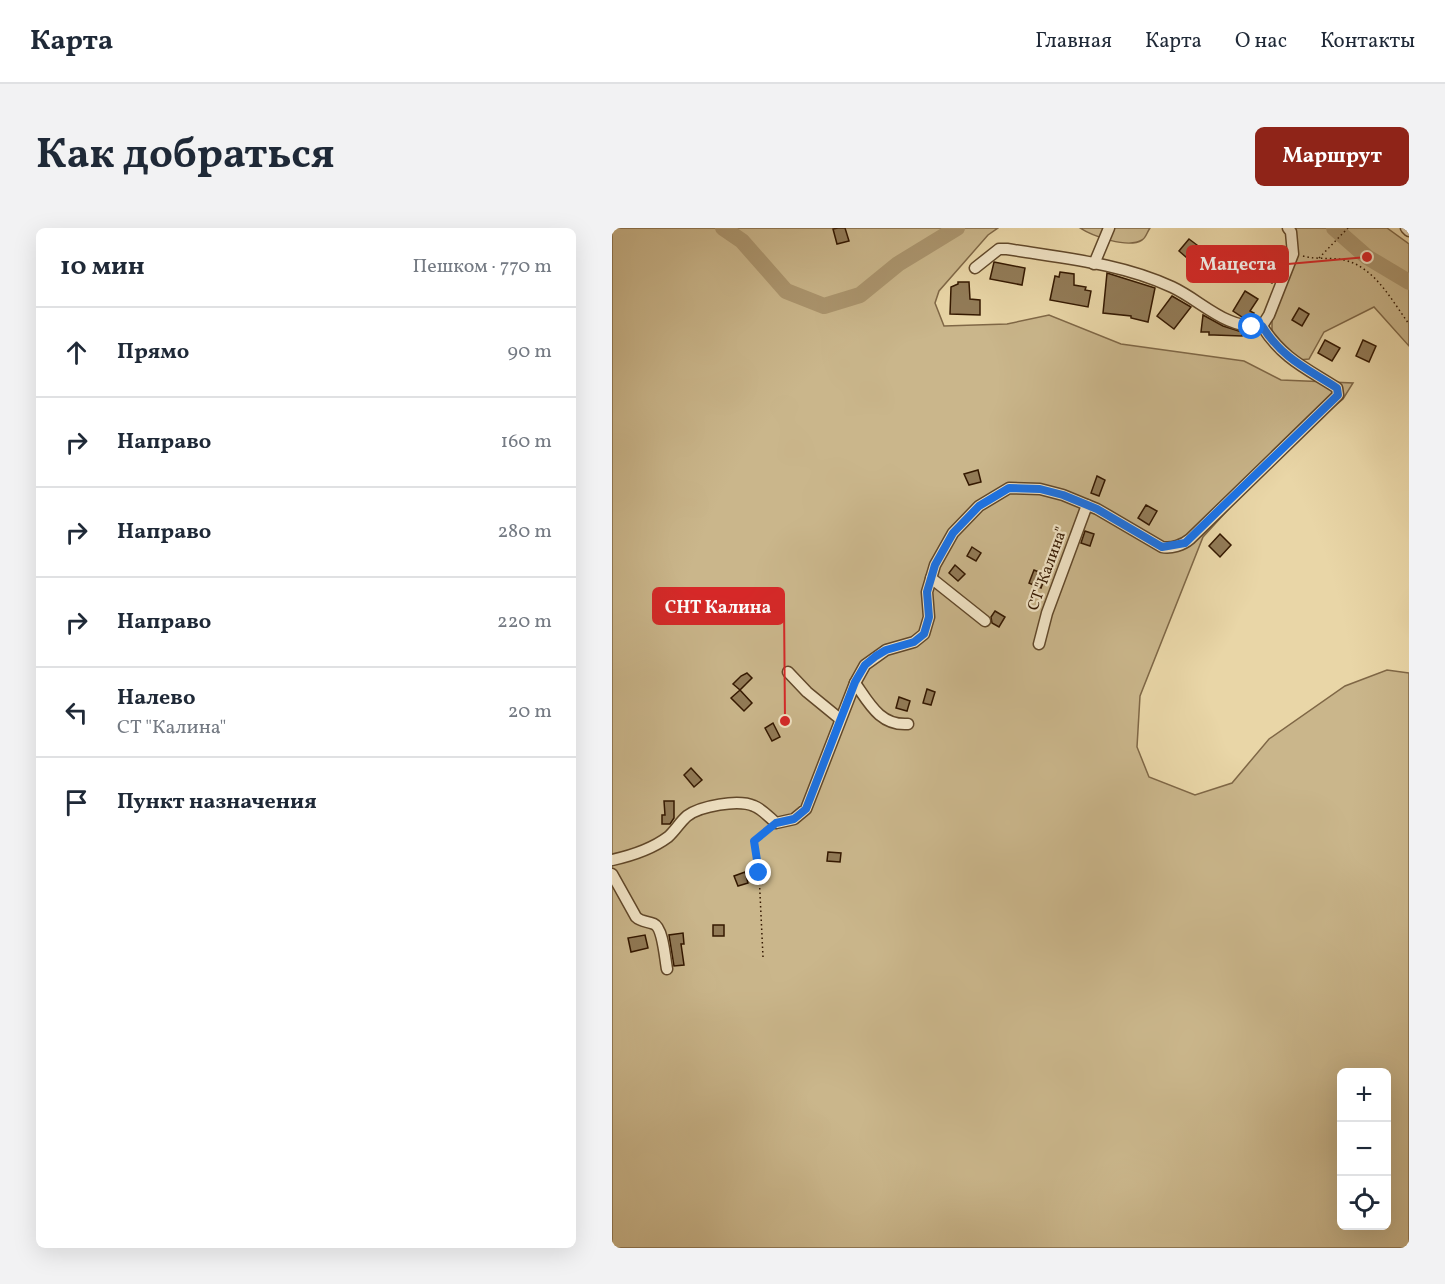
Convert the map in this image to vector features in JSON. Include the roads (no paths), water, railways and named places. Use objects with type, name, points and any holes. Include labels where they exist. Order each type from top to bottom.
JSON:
[{"type":"street","points":[[1094,264],[1108,228]]},
{"type":"street","points":[[1262,326],[1293,254],[1291,232],[1288,228]]},
{"type":"street","points":[[975,268],[999,249],[1094,264],[1137,273],[1173,287],[1215,315],[1236,324],[1262,326]]},
{"type":"street","points":[[612,860],[645,850],[667,837],[695,811],[720,805],[744,803],[753,806],[776,823],[794,819],[806,809],[840,718],[865,665],[886,650],[914,642],[924,634],[929,617],[927,592],[931,578],[935,565],[953,533],[979,506],[1009,488],[1040,489],[1063,495],[1087,505],[1162,547],[1185,543],[1338,395],[1337,388],[1292,361],[1271,340],[1262,326]]},
{"type":"street","name":"СТ \"Калина\"","points":[[1039,644],[1047,613],[1087,505]]},
{"type":"street","points":[[931,578],[985,621]]},
{"type":"street","points":[[788,672],[807,692],[840,718]]},
{"type":"street","points":[[855,682],[878,714],[898,725],[908,724]]},
{"type":"street","points":[[612,874],[636,917],[653,924],[659,930],[667,969]]},
{"type":"waterway","points":[[723,228],[742,241],[786,291],[824,306],[860,295],[898,264],[957,228]]},
{"type":"waterway","points":[[1334,228],[1367,257],[1409,282]]},
{"type":"place","name":"Мацеста","points":[[1367,257]]},
{"type":"place","name":"СНТ Калина","points":[[785,721]]}]
